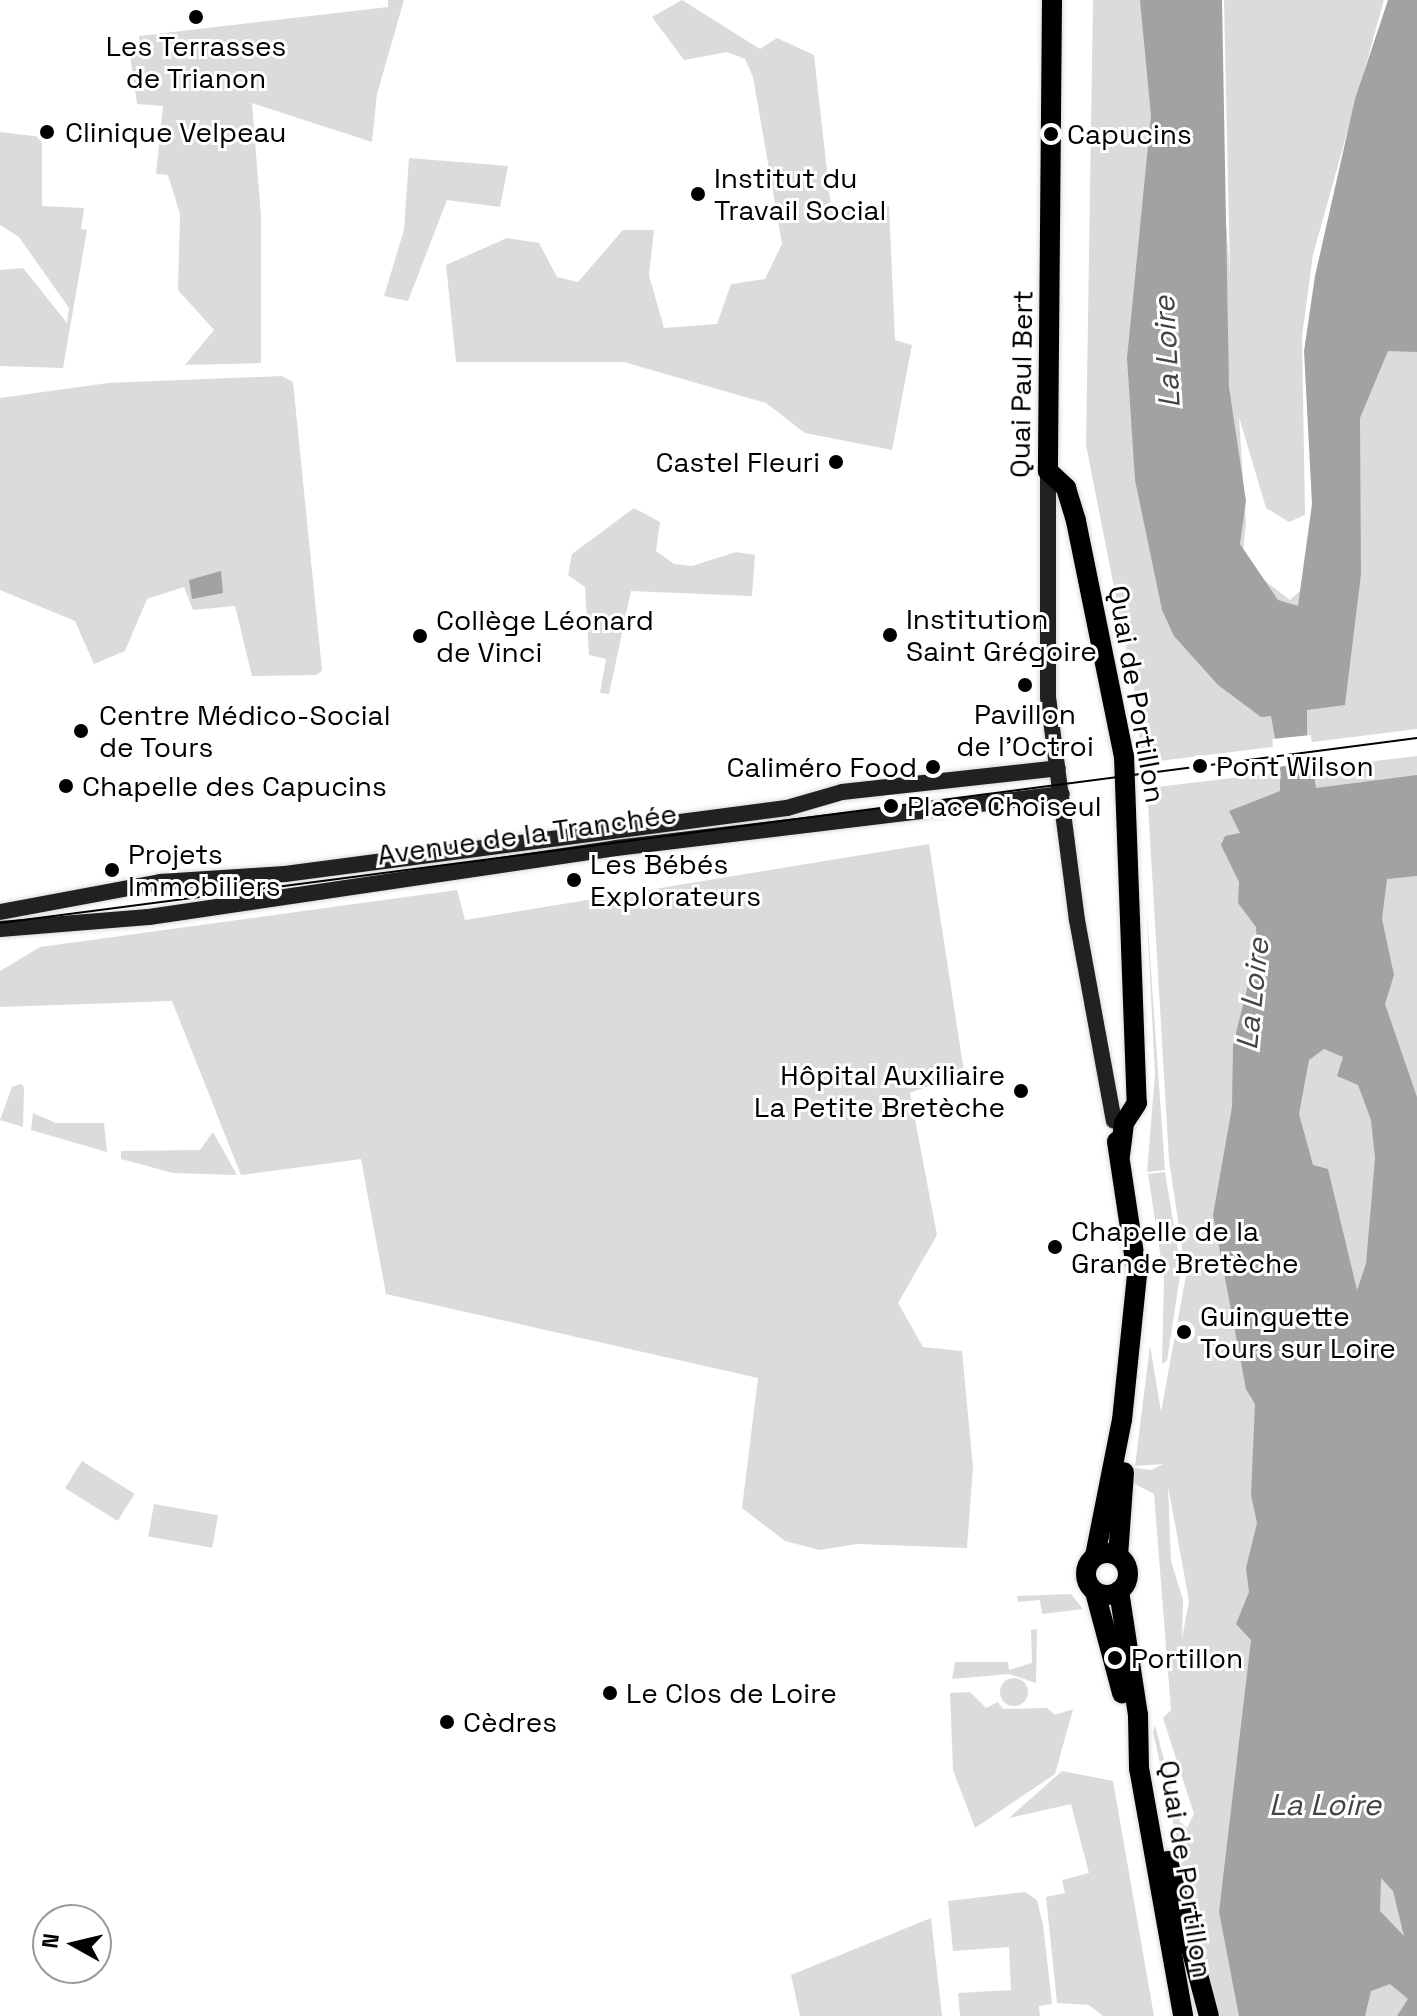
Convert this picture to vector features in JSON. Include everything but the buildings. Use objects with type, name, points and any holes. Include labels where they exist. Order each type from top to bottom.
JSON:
[{"type":"main road","name":"Quai Paul Bert","points":[[1052,0],[1046,666],[1062,794]]},
{"type":"main road","name":"Quai de Portillon","points":[[1048,471],[1060,478],[1072,503],[1124,756],[1137,1103],[1124,1123],[1120,1155]]},
{"type":"main road","name":"Avenue de la Tranchée","points":[[0,912],[160,882],[285,874],[787,808],[842,792],[1058,768]]},
{"type":"main road","name":"Quai de Portillon","points":[[1062,794],[1077,920],[1120,1155],[1137,1274],[1122,1420],[1118,1556]]},
{"type":"main road","name":"Avenue de la Tranchée","points":[[0,929],[149,917],[290,892],[1062,794]]},
{"type":"main road","points":[[1114,1121],[1136,1082]]},
{"type":"main road","name":"Quai de Portillon","points":[[1095,1556],[1122,1420]]},
{"type":"main road","points":[[1095,1556],[1118,1556],[1128,1573],[1119,1591],[1095,1592],[1086,1572],[1095,1556]]},
{"type":"main road","name":"Quai de Portillon","points":[[1119,1591],[1139,1755],[1180,2012]]},
{"type":"main road","name":"Quai de Portillon","points":[[1095,1592],[1137,1723]]},
{"type":"main road","points":[[1139,1755],[1151,1767],[1172,1880],[1209,2016]]},
{"type":"shaded area","points":[[388,0],[404,0],[377,94],[372,142],[252,103],[261,216],[261,363],[185,365],[214,330],[178,290],[180,214],[168,175],[156,174],[163,106],[137,104],[129,48],[140,48],[139,36],[388,7]]},
{"type":"shaded area","points":[[682,0],[760,49],[777,38],[814,55],[831,207],[889,206],[895,340],[912,345],[892,450],[805,433],[766,403],[624,362],[456,362],[446,265],[507,238],[539,243],[557,277],[578,282],[623,230],[654,230],[649,275],[664,328],[717,324],[731,284],[765,279],[782,244],[753,77],[745,59],[727,52],[684,60],[652,17]]},
{"type":"shaded area","points":[[1093,0],[1221,0],[1220,143],[1230,274],[1224,0],[1384,0],[1313,255],[1302,336],[1305,515],[1289,522],[1266,508],[1239,417],[1246,523],[1242,563],[1290,600],[1313,579],[1417,0],[1417,729],[1151,762],[1150,756],[1140,757],[1138,709],[1086,445]]},
{"type":"shaded area","points":[[0,132],[42,137],[42,206],[84,208],[81,229],[87,230],[63,368],[0,366],[0,270],[23,268],[67,323],[69,308],[19,237],[0,225]]},
{"type":"shaded area","points":[[409,158],[508,166],[500,207],[447,200],[408,301],[384,296],[404,230]]},
{"type":"shaded area","points":[[282,376],[293,382],[322,670],[317,675],[252,676],[235,606],[193,610],[184,587],[147,599],[125,651],[94,664],[75,621],[0,590],[0,398],[108,383]]},
{"type":"shaded area","points":[[634,508],[660,522],[656,551],[674,564],[692,566],[736,552],[755,555],[752,596],[631,591],[609,694],[600,693],[606,659],[589,655],[585,587],[568,575],[572,554]]},
{"type":"shaded area","name":"La Loire","points":[[1417,756],[1417,2016],[1216,2016],[1153,1732],[1155,1725],[1180,1822],[1187,1828],[1194,1814],[1163,1718],[1171,1710],[1154,1494],[1133,1483],[1135,1468],[1151,1470],[1163,1464],[1135,1466],[1150,1345],[1161,1412],[1186,1275],[1169,1160],[1148,805],[1157,804],[1157,787]],"holes":[[[1168,1486],[1189,1601],[1182,1639],[1183,1600],[1171,1561]]]},
{"type":"shaded area","points":[[929,844],[964,1072],[910,1093],[937,1235],[898,1303],[923,1347],[962,1351],[973,1467],[967,1548],[857,1544],[820,1550],[785,1541],[742,1508],[758,1378],[386,1294],[361,1159],[241,1175],[172,1001],[0,1007],[0,971],[40,947],[457,890],[465,920]]},
{"type":"shaded area","points":[[1146,900],[1165,1170],[1147,1172],[1155,1074]]},
{"type":"shaded area","points":[[21,1084],[24,1088],[23,1127],[0,1120],[12,1087]]},
{"type":"shaded area","points":[[33,1113],[56,1123],[104,1123],[107,1152],[31,1130]]},
{"type":"shaded area","points":[[213,1132],[237,1175],[173,1173],[121,1159],[121,1151],[200,1150]]},
{"type":"shaded area","points":[[1165,1172],[1181,1269],[1167,1361],[1162,1364],[1164,1278],[1148,1174]]},
{"type":"shaded area","points":[[82,1461],[135,1494],[118,1521],[65,1488]]},
{"type":"shaded area","points":[[154,1504],[218,1515],[212,1548],[148,1536]]},
{"type":"shaded area","points":[[1071,1594],[1083,1609],[1042,1614],[1040,1600],[1018,1602],[1017,1596]]},
{"type":"shaded area","points":[[1037,1629],[1036,1683],[1009,1674],[952,1679],[955,1662],[1008,1662],[1009,1670],[1032,1663],[1031,1630]]},
{"type":"shaded area","points":[[1014,1678],[1024,1682],[1028,1692],[1024,1702],[1014,1706],[1004,1702],[1000,1692],[1004,1682]]},
{"type":"shaded area","points":[[970,1692],[986,1708],[998,1702],[1003,1709],[1047,1708],[1055,1715],[1073,1709],[1055,1774],[975,1828],[953,1770],[950,1693]]},
{"type":"shaded area","points":[[1062,1771],[1113,1781],[1154,2016],[1103,2016],[1089,2005],[1057,2003],[1046,1897],[1065,1893],[1062,1880],[1089,1873],[1071,1804],[1009,1818]]},
{"type":"shaded area","points":[[1025,1892],[1037,1900],[1052,2004],[1039,2006],[1040,2016],[960,2016],[958,1993],[1011,1990],[1009,1947],[953,1951],[948,1901]]},
{"type":"shaded area","points":[[931,1918],[942,2016],[800,2016],[791,1975]]},
{"type":"water","name":"La Loire","points":[[1140,0],[1222,0],[1229,387],[1246,501],[1240,544],[1278,600],[1298,606],[1312,504],[1304,351],[1315,276],[1355,99],[1388,0],[1417,0],[1417,352],[1388,351],[1360,418],[1361,574],[1345,705],[1307,710],[1307,735],[1316,788],[1417,775],[1417,876],[1387,879],[1382,919],[1394,975],[1385,1004],[1417,1097],[1417,2016],[1397,2016],[1408,1999],[1390,1984],[1371,1991],[1365,2016],[1239,2016],[1219,1912],[1251,1640],[1236,1624],[1249,1592],[1246,1568],[1257,1523],[1251,1495],[1255,1404],[1246,1389],[1213,1215],[1232,1107],[1233,1045],[1257,949],[1256,927],[1238,903],[1239,882],[1221,845],[1225,836],[1240,833],[1229,811],[1280,791],[1280,768],[1271,716],[1261,717],[1218,685],[1174,636],[1162,610],[1135,480],[1127,358],[1151,116]],"holes":[[[1324,1049],[1343,1057],[1337,1076],[1358,1085],[1371,1120],[1375,1158],[1366,1264],[1357,1290],[1328,1169],[1313,1165],[1299,1114],[1309,1060]],[[1381,1878],[1393,1891],[1404,1936],[1380,1911]]]},
{"type":"water","points":[[221,571],[223,593],[192,599],[189,580]]},
{"type":"pier","points":[[1311,735],[1314,763],[1275,767],[1272,739]]},
{"type":"tram line","points":[[0,923],[1417,738]]},
{"type":"place","name":"Les Terrasses de Trianon","points":[[196,17]]},
{"type":"place","name":"Clinique Velpeau","points":[[47,132]]},
{"type":"place","name":"Capucins","points":[[1051,134]]},
{"type":"place","name":"Institut du Travail Social","points":[[698,194]]},
{"type":"place","name":"Castel Fleuri","points":[[836,462]]},
{"type":"place","name":"Institution Saint Grégoire","points":[[890,635]]},
{"type":"place","name":"Collège Léonard de Vinci","points":[[420,636]]},
{"type":"place","name":"Pavillon de l'Octroi","points":[[1025,685]]},
{"type":"place","name":"Centre Médico-Social de Tours","points":[[81,731]]},
{"type":"place","name":"Pont Wilson","points":[[1200,766]]},
{"type":"place","name":"Caliméro Food","points":[[933,767]]},
{"type":"place","name":"Chapelle des Capucins","points":[[66,786]]},
{"type":"place","name":"Place Choiseul","points":[[891,806]]},
{"type":"place","name":"Projets Immobiliers","points":[[112,870]]},
{"type":"place","name":"Les Bébés Explorateurs","points":[[574,880]]},
{"type":"place","name":"Hôpital Auxiliaire La Petite Bretèche","points":[[1021,1091]]},
{"type":"place","name":"Chapelle de la Grande Bretèche","points":[[1055,1247]]},
{"type":"place","name":"Guinguette Tours sur Loire","points":[[1184,1332]]},
{"type":"place","name":"Portillon","points":[[1115,1658]]},
{"type":"place","name":"Le Clos de Loire","points":[[610,1693]]},
{"type":"place","name":"Cèdres","points":[[447,1722]]}]
